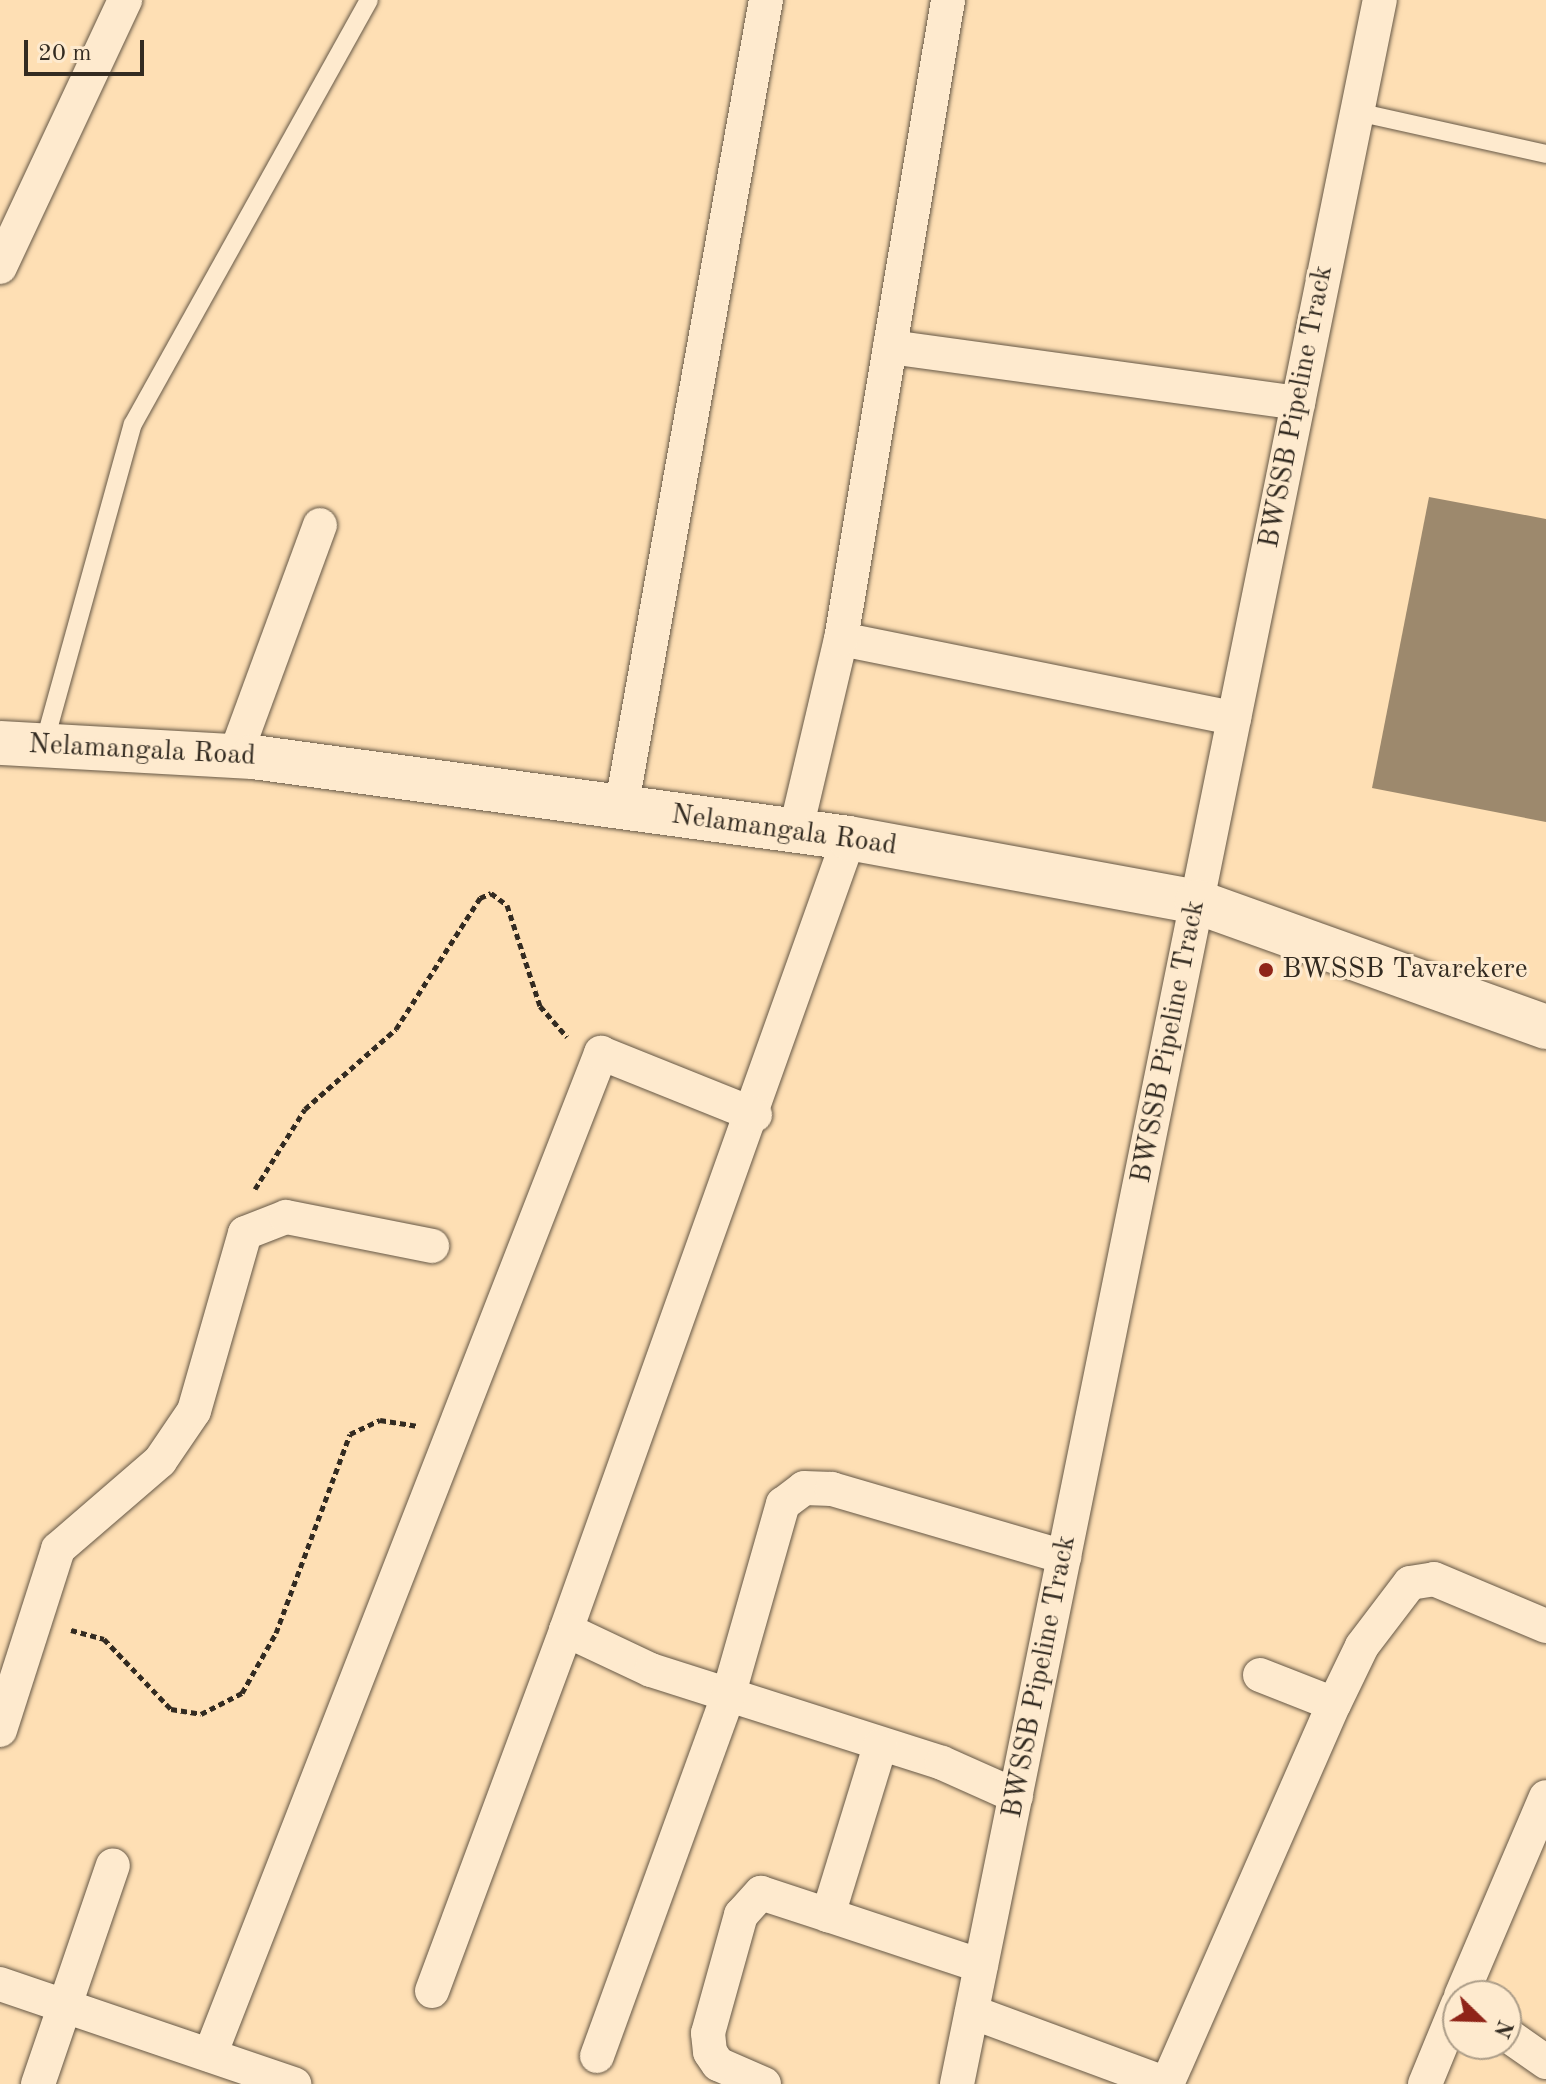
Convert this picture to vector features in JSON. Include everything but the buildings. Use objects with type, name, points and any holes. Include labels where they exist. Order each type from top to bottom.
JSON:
[{"type":"main road","name":"Nelamangala Road","points":[[0,743],[235,756],[849,838],[1197,902],[1546,1027]]},
{"type":"street","points":[[0,267],[125,0]]},
{"type":"street","points":[[621,809],[766,0]]},
{"type":"street","points":[[796,829],[841,639],[948,0]]},
{"type":"street","name":"BWSSB Pipeline Track","points":[[957,2084],[1380,0]]},
{"type":"street","points":[[890,347],[1298,403]]},
{"type":"street","points":[[235,756],[320,525]]},
{"type":"street","points":[[841,639],[1234,718]]},
{"type":"street","points":[[432,1991],[566,1630],[643,1401],[755,1115],[849,838]]},
{"type":"street","points":[[210,2055],[601,1053],[755,1115]]},
{"type":"street","points":[[0,1730],[32,1639],[58,1549],[160,1461],[194,1411],[245,1233],[286,1217],[432,1246]]},
{"type":"street","points":[[597,2056],[729,1693],[783,1504],[804,1488],[832,1489],[1064,1557]]},
{"type":"street","points":[[972,2012],[1167,2084],[1362,1646],[1410,1583],[1453,1585],[1546,1626]]},
{"type":"street","points":[[566,1630],[651,1670],[729,1693],[1016,1796]]},
{"type":"street","points":[[1260,1675],[1334,1704]]},
{"type":"street","points":[[828,1915],[830,1891],[880,1746]]},
{"type":"street","points":[[1468,1980],[1542,1817]]},
{"type":"street","points":[[38,2084],[113,1865]]},
{"type":"street","points":[[764,2084],[718,2064],[710,2052],[708,2033],[741,1915],[761,1893],[981,1966]]},
{"type":"street","points":[[0,1984],[294,2084]]},
{"type":"street","points":[[1425,2084],[1442,2043]]},
{"type":"street","points":[[1522,2045],[1546,2062]]},
{"type":"lane","points":[[44,744],[133,424],[369,0]]},
{"type":"lane","points":[[1357,112],[1546,154]]},
{"type":"path","points":[[245,1233],[262,1170],[280,1141],[396,1029],[480,898],[491,893],[507,905],[540,1006],[558,1033],[601,1053]]},
{"type":"path","points":[[32,1639],[63,1629],[88,1632],[171,1709],[201,1714],[220,1705],[256,1675],[350,1434],[380,1420],[454,1431]]},
{"type":"place","name":"BWSSB Tavarekere","points":[[1266,970]]}]
